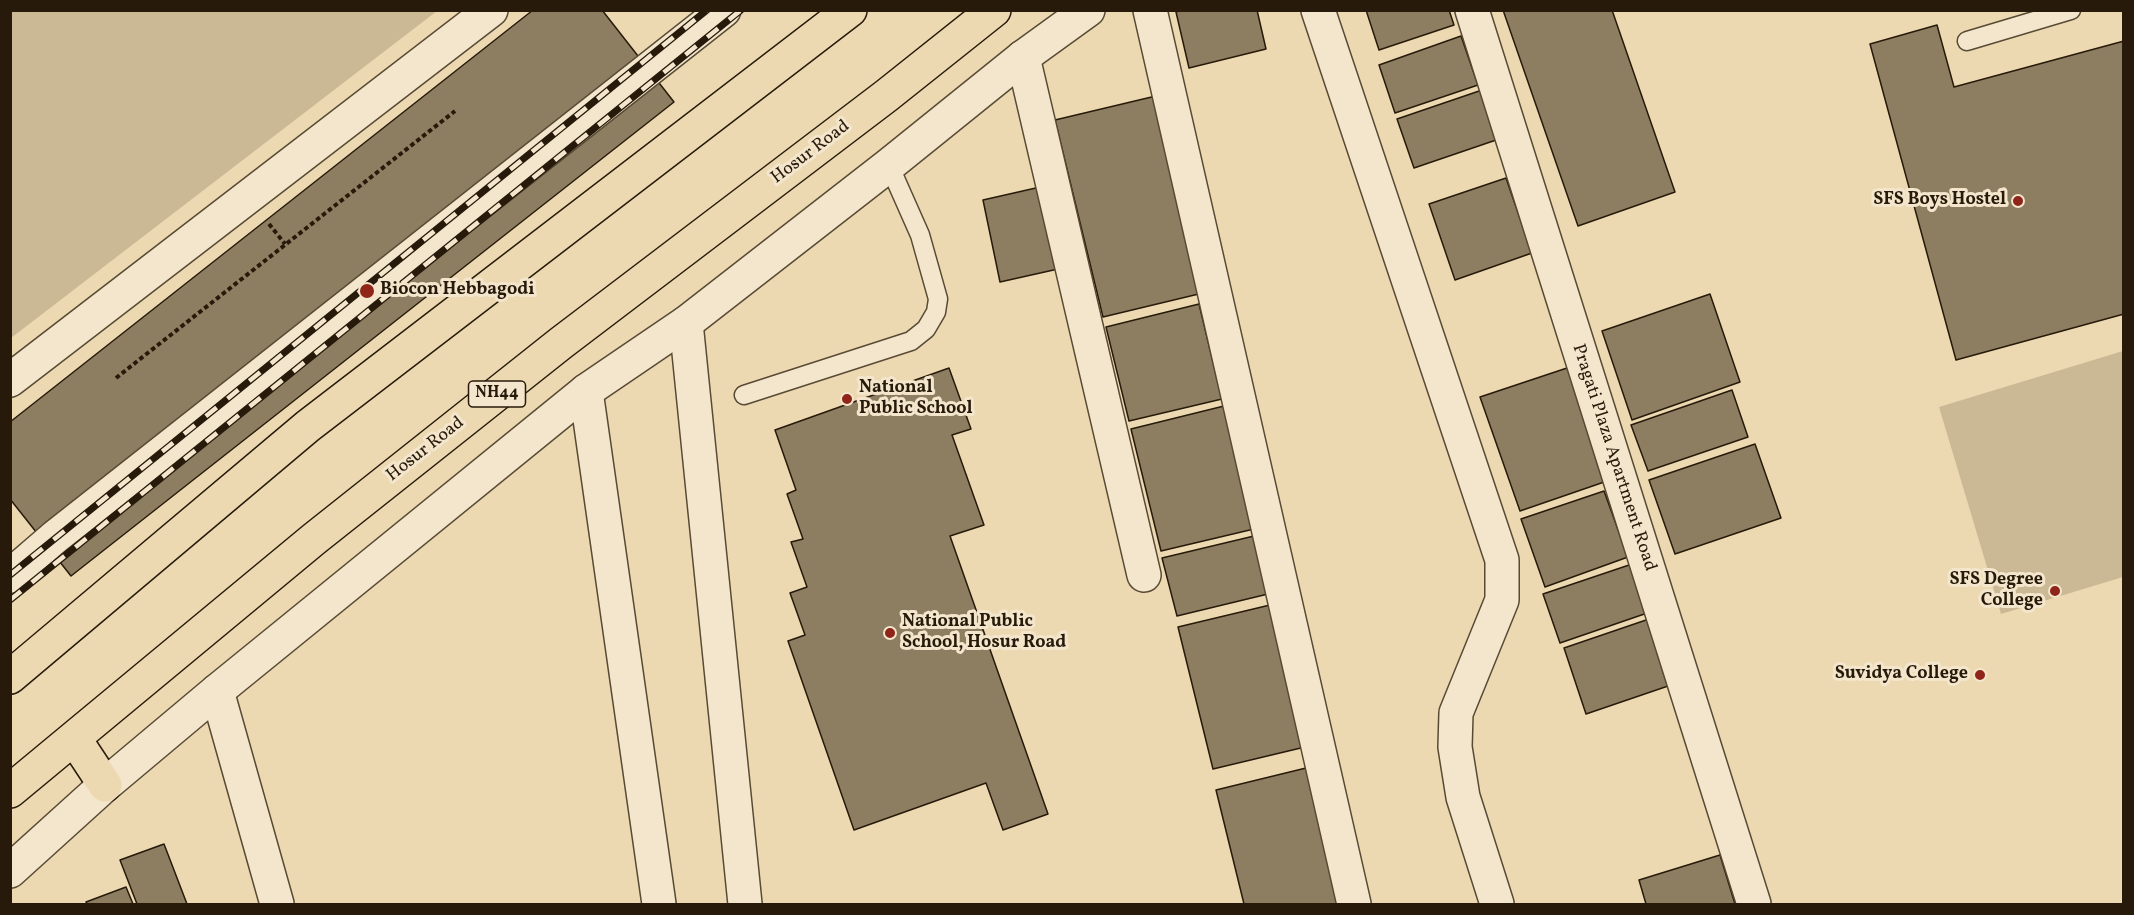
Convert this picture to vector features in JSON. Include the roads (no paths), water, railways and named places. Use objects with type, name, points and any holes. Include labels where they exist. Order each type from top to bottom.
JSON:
[{"type":"highway","points":[[10,677],[308,426],[850,10]]},
{"type":"highway","name":"Hosur Road","points":[[10,791],[314,539],[561,343],[886,96],[994,10]]},
{"type":"highway","points":[[74,738],[105,785]]},
{"type":"street","points":[[10,380],[491,10]]},
{"type":"street","points":[[10,576],[55,537],[724,10]]},
{"type":"street","points":[[10,871],[105,785],[586,391],[686,323],[1023,57],[1088,10]]},
{"type":"street","points":[[1150,10],[1354,904]]},
{"type":"street","points":[[1318,10],[1502,560],[1502,600],[1456,713],[1455,736],[1463,797],[1497,904]]},
{"type":"street","name":"Pragati Plaza Apartment Road","points":[[1472,10],[1754,904]]},
{"type":"street","points":[[1023,57],[1144,575]]},
{"type":"street","points":[[686,323],[745,904]]},
{"type":"street","points":[[586,391],[659,904]]},
{"type":"street","points":[[217,692],[277,904]]},
{"type":"lane","points":[[1967,41],[2071,10]]},
{"type":"lane","points":[[744,395],[911,341],[926,328],[936,312],[938,299],[920,235],[889,165]]},
{"type":"railway","points":[[10,575],[707,10]]},
{"type":"railway","points":[[10,600],[741,10]]},
{"type":"place","name":"SFS Boys Hostel","points":[[2018,201]]},
{"type":"place","name":"Biocon Hebbagodi","points":[[367,291]]},
{"type":"place","name":"National Public School","points":[[847,399]]},
{"type":"place","name":"SFS Degree College","points":[[2055,591]]},
{"type":"place","name":"National Public School, Hosur Road","points":[[890,633]]},
{"type":"place","name":"Suvidya College","points":[[1980,675]]}]
